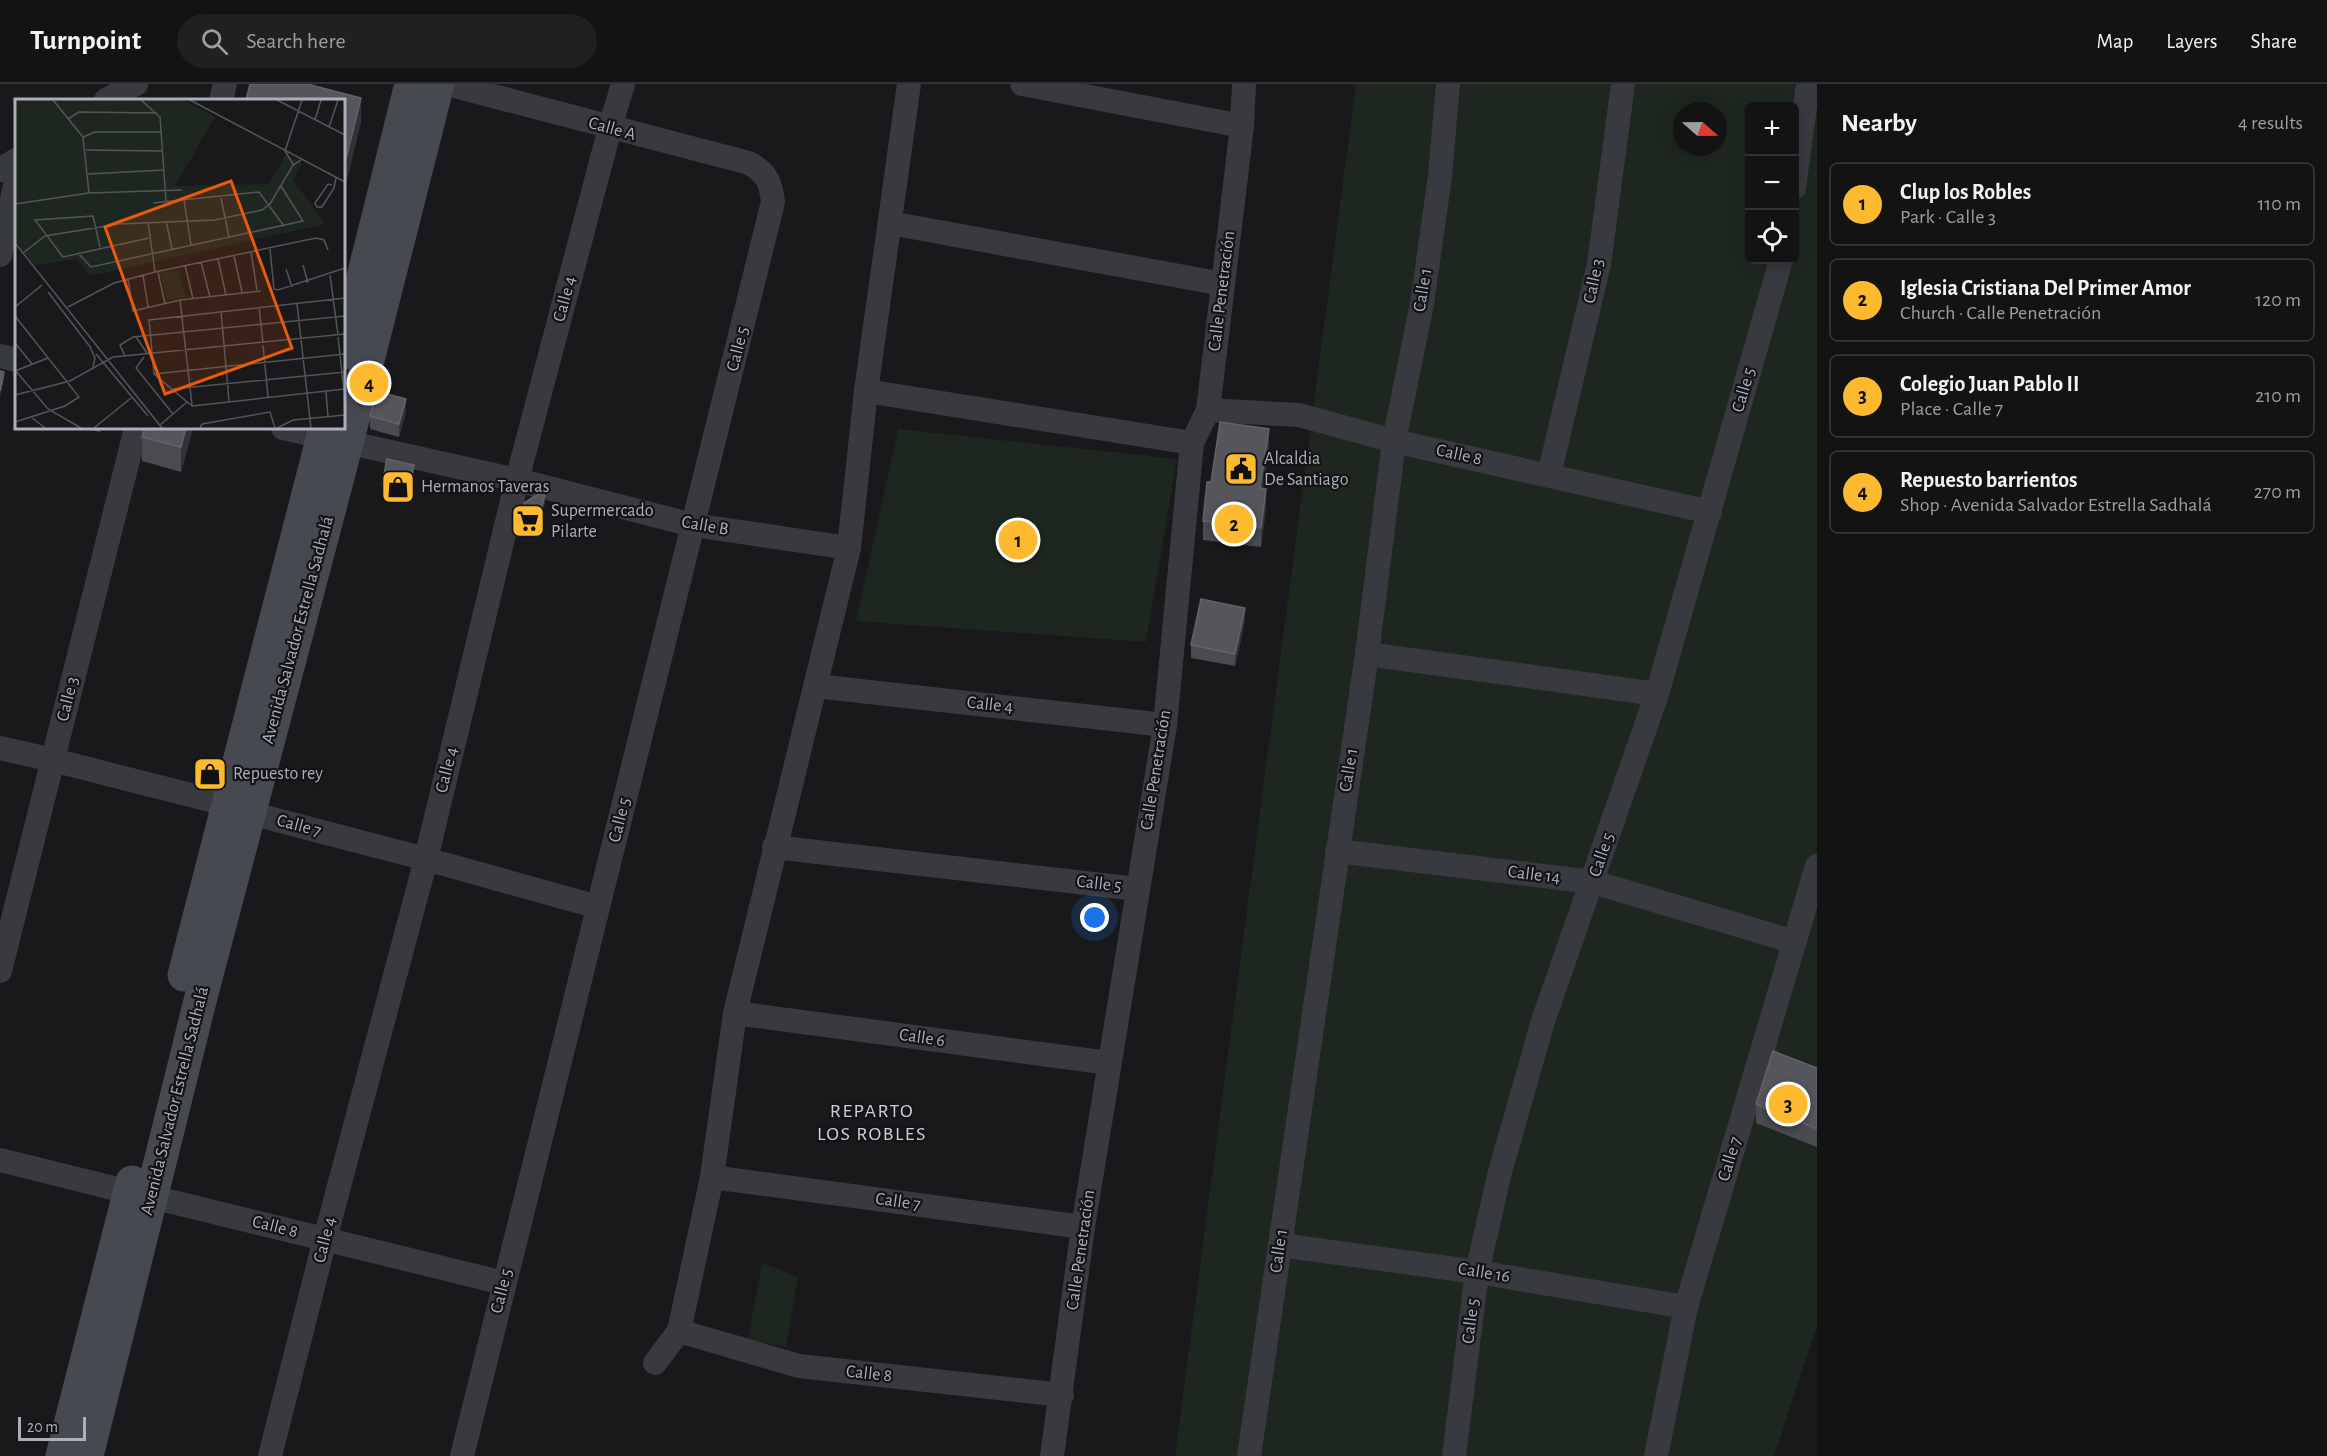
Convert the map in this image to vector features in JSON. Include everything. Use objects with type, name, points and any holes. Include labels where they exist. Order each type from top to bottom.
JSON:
[{"type":"main road","points":[[345,349],[411,84]]},
{"type":"main road","name":"Avenida Salvador Estrella Sadhalá","points":[[345,390],[438,84]]},
{"type":"main road","name":"Avenida Salvador Estrella Sadhalá","points":[[62,1456],[201,997],[238,809],[331,436]]},
{"type":"main road","name":"Avenida Salvador Estrella Sadhalá","points":[[87,1456],[141,1195]]},
{"type":"street","points":[[108,99],[136,84]]},
{"type":"street","points":[[221,99],[225,84]]},
{"type":"street","name":"Calle A","points":[[447,84],[749,163],[762,171],[771,184]]},
{"type":"street","name":"Calle 4","points":[[270,1456],[426,859],[517,480],[623,84]]},
{"type":"street","points":[[655,1363],[679,1331],[712,1177],[735,1012],[849,548],[866,391],[909,84]]},
{"type":"street","points":[[1022,84],[1242,126]]},
{"type":"street","name":"Calle Penetración","points":[[1052,1456],[1083,1227],[1165,725],[1192,443],[1208,410],[1242,126],[1244,84]]},
{"type":"street","name":"Calle 1","points":[[1249,1456],[1367,654],[1394,441],[1422,304],[1440,176],[1448,84]]},
{"type":"street","name":"Calle 3","points":[[1549,475],[1599,264],[1623,84]]},
{"type":"street","points":[[1798,156],[1808,84]]},
{"type":"street","points":[[0,170],[15,161]]},
{"type":"street","name":"Calle 5","points":[[462,1456],[770,222],[773,202],[771,184]]},
{"type":"street","points":[[0,255],[15,187]]},
{"type":"street","points":[[890,223],[1223,284]]},
{"type":"street","name":"Calle 5","points":[[1454,1456],[1477,1272],[1500,1172],[1543,1021],[1657,694],[1780,264]]},
{"type":"street","points":[[0,356],[15,360]]},
{"type":"street","points":[[866,391],[1192,443]]},
{"type":"street","name":"Calle 8","points":[[1208,410],[1299,415],[1394,441],[1710,512]]},
{"type":"street","name":"Calle 3","points":[[0,971],[136,429]]},
{"type":"street","name":"Calle B","points":[[289,429],[331,436],[517,480],[693,525],[849,548]]},
{"type":"street","points":[[1367,654],[1657,694]]},
{"type":"street","name":"Calle 4","points":[[816,686],[1165,725]]},
{"type":"street","name":"Calle 7","points":[[0,748],[238,809],[598,907]]},
{"type":"street","name":"Calle 5","points":[[774,847],[1137,888]]},
{"type":"street","name":"Calle 14","points":[[1337,851],[1593,882],[1795,942]]},
{"type":"street","name":"Calle 7","points":[[1656,1456],[1686,1307],[1817,866]]},
{"type":"street","name":"Calle 6","points":[[735,1012],[1109,1063]]},
{"type":"street","name":"Calle 8","points":[[0,1160],[504,1283]]},
{"type":"street","name":"Calle 7","points":[[712,1177],[1083,1227]]},
{"type":"street","name":"Calle 16","points":[[1280,1245],[1477,1272],[1686,1307]]},
{"type":"street","name":"Calle 8","points":[[679,1331],[799,1366],[1062,1395]]},
{"type":"shaded area","points":[[1356,84],[1817,84],[1817,1326],[1774,1456],[1175,1456]]},
{"type":"shaded area","points":[[898,429],[1177,459],[1146,642],[856,621]]},
{"type":"shaded area","points":[[762,1263],[798,1277],[786,1347],[748,1340]]},
{"type":"building","points":[[250,84],[307,84],[361,98],[345,163],[345,99],[246,99]]},
{"type":"building","points":[[0,371],[4,372],[0,391]]},
{"type":"building","points":[[376,391],[406,399],[399,424],[370,416]]},
{"type":"building","points":[[1220,422],[1269,429],[1260,488],[1266,489],[1261,528],[1203,521],[1207,482],[1211,482]]},
{"type":"building","points":[[145,429],[186,429],[181,447],[142,437]]},
{"type":"building","points":[[387,459],[414,465],[408,490],[382,484]]},
{"type":"building","name":"Supermercado Pilarte","points":[[538,494],[545,495],[536,528],[520,523],[524,503]]},
{"type":"building","points":[[1201,599],[1245,608],[1235,654],[1191,645]]},
{"type":"building","points":[[1773,1051],[1817,1068],[1817,1129],[1756,1104]]},
{"type":"place","name":"Repuesto barrientos","points":[[369,383]]},
{"type":"place","name":"Alcaldia De Santiago","points":[[1241,469]]},
{"type":"place","name":"Hermanos Taveras","points":[[398,487]]},
{"type":"place","name":"Supermercado Pilarte","points":[[528,521]]},
{"type":"place","name":"Iglesia Cristiana Del Primer Amor","points":[[1234,524]]},
{"type":"place","name":"Clup los Robles","points":[[1018,540]]},
{"type":"place","name":"Repuesto rey","points":[[210,774]]},
{"type":"place","name":"Colegio Juan Pablo II","points":[[1788,1104]]},
{"type":"district","name":"REPARTO LOS ROBLES","points":[[872,1122]]}]
